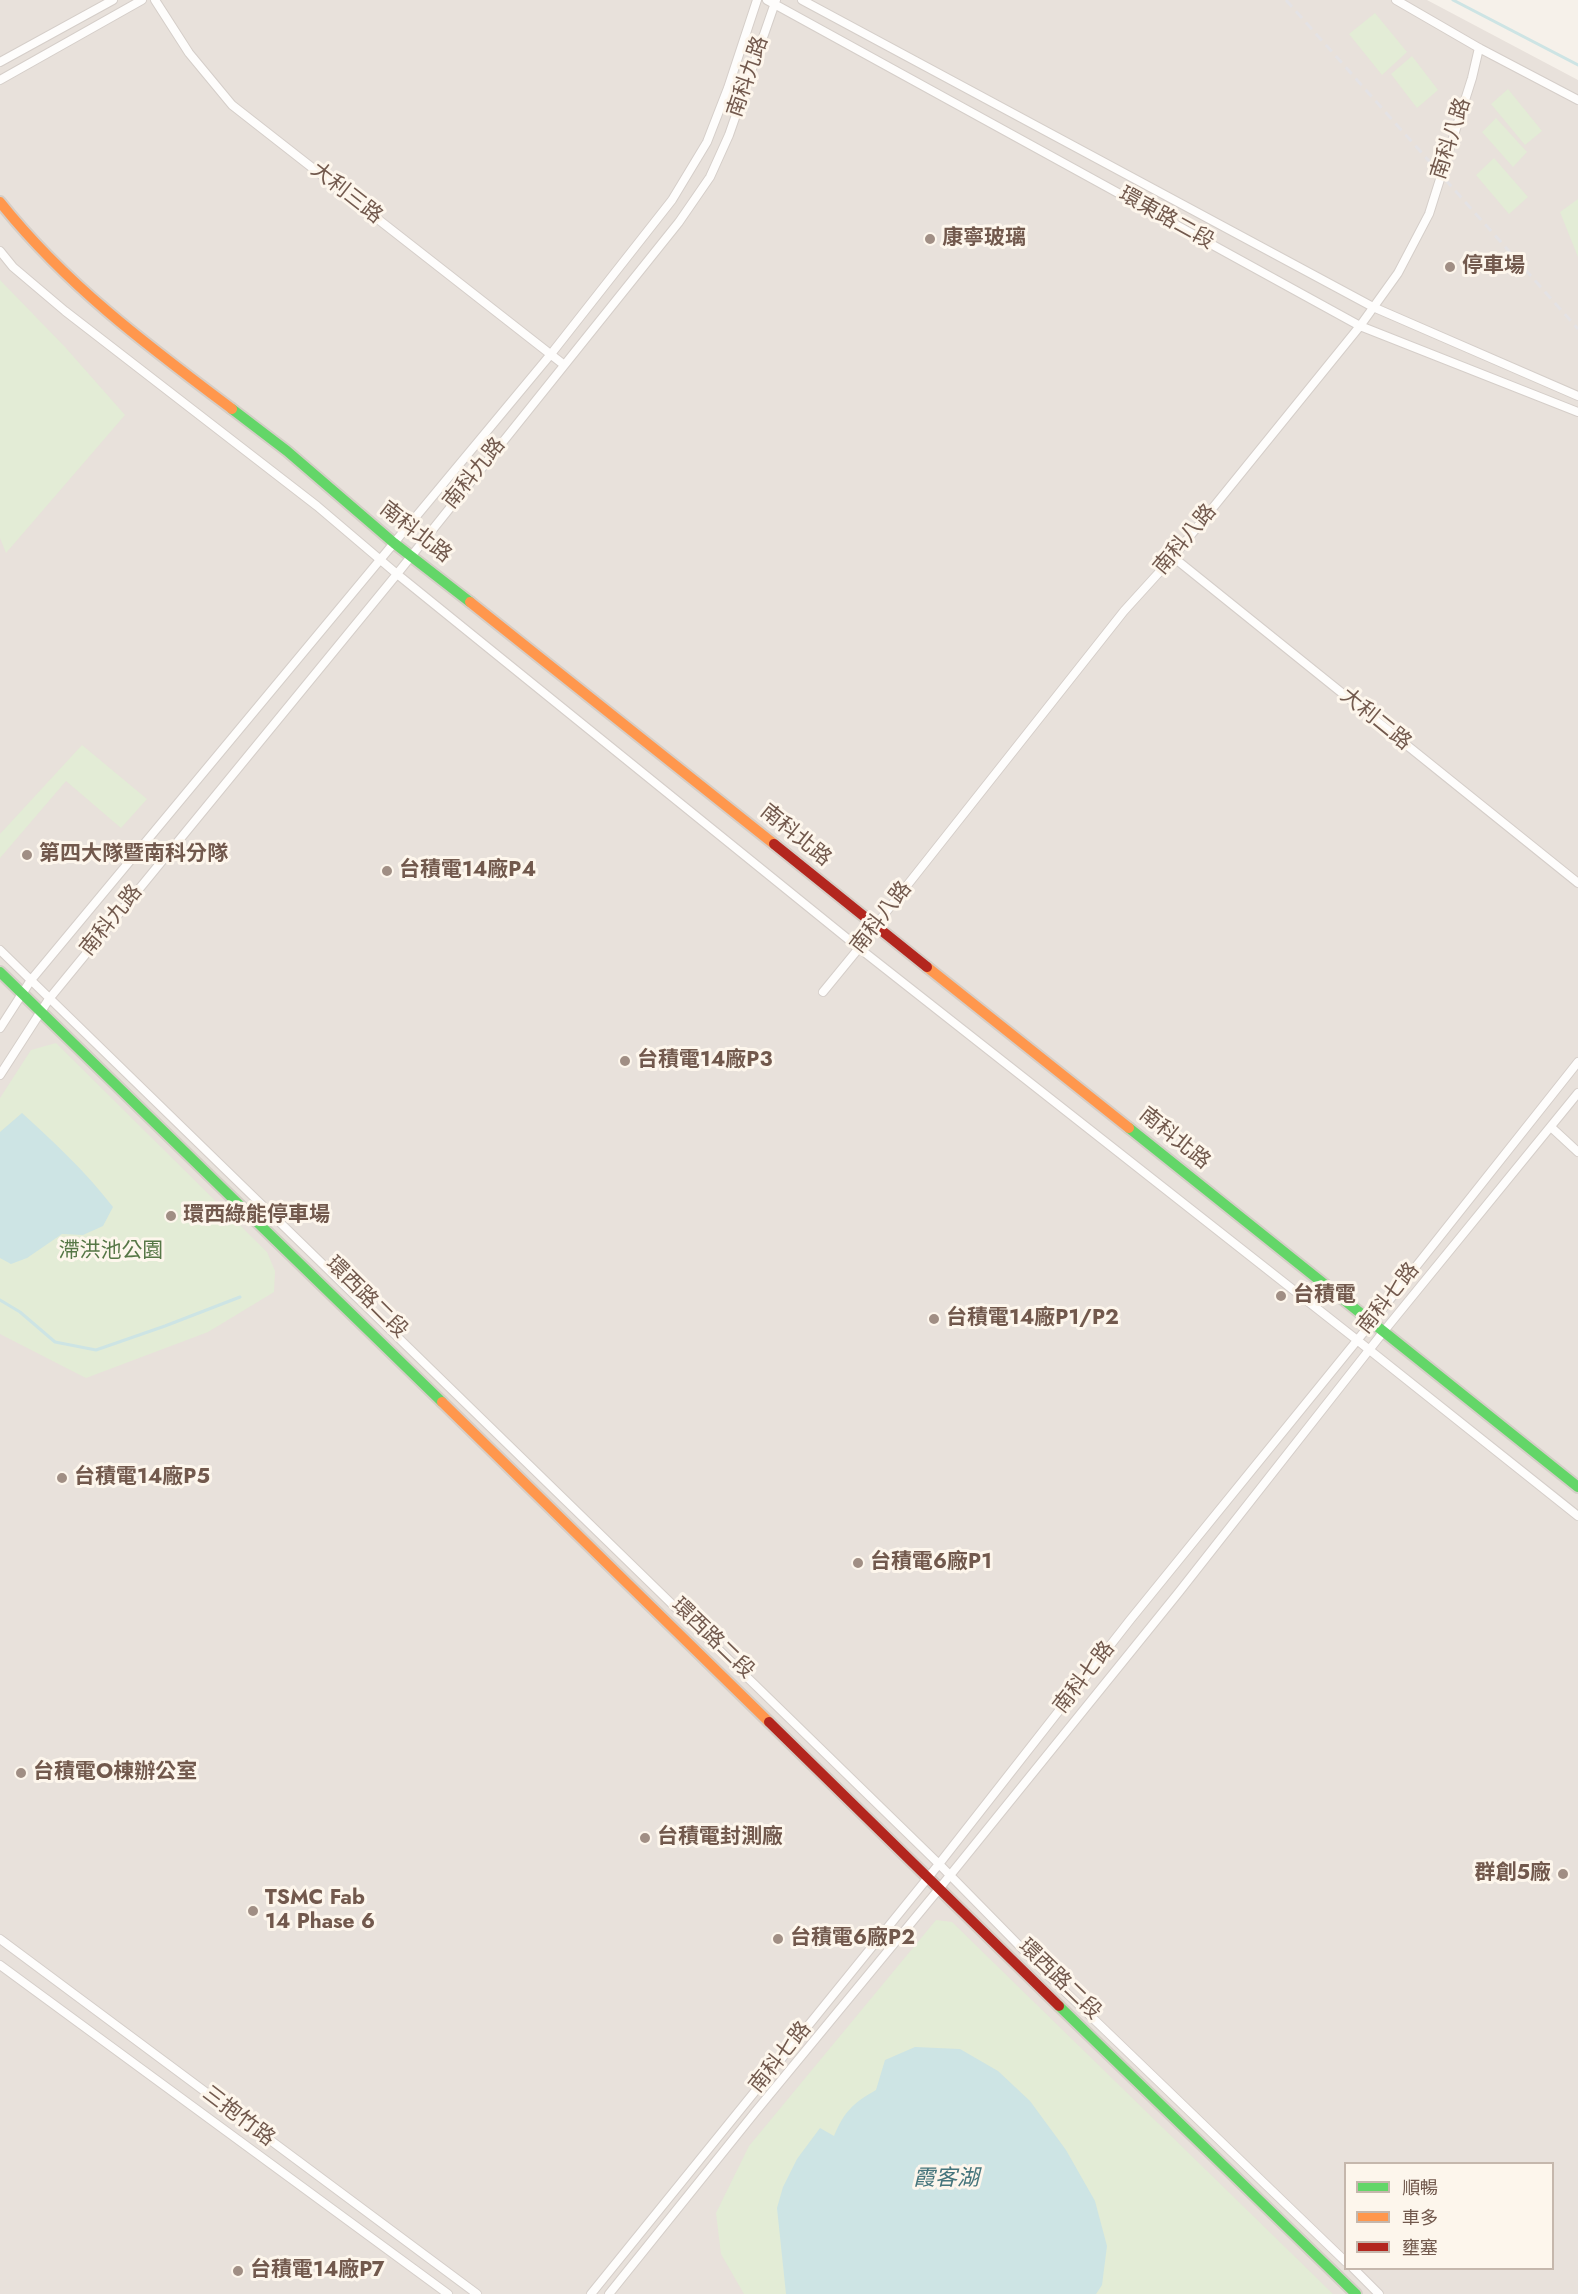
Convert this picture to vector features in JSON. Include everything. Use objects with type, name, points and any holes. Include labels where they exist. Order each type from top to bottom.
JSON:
[{"type":"street","points":[[0,62],[113,0]]},
{"type":"street","points":[[0,80],[142,0]]},
{"type":"street","name":"大利三路","points":[[155,0],[189,53],[232,105],[563,364]]},
{"type":"street","name":"南科九路","points":[[23,994],[30,980],[551,354],[682,186],[706,142],[728,88],[757,0]]},
{"type":"street","name":"環東路二段","points":[[802,0],[1373,307],[1578,396]]},
{"type":"street","points":[[1396,0],[1479,48],[1578,100]]},
{"type":"street","name":"南科九路","points":[[40,1013],[49,999],[397,574],[679,222],[710,177],[729,135],[772,1]]},
{"type":"street","name":"環東路二段","points":[[772,1],[1360,326],[1578,412]]},
{"type":"street","name":"南科八路","points":[[822,992],[860,948],[1124,611],[1173,557],[1360,326],[1398,273],[1429,214],[1472,78],[1479,48]]},
{"type":"street","name":"南科北路","points":[[0,202],[23,231],[71,281],[174,365],[287,452],[394,543],[1578,1487]]},
{"type":"street","name":"南科北路","points":[[0,251],[13,267],[64,311],[317,506],[397,574],[860,948],[1578,1516]]},
{"type":"street","name":"大利二路","points":[[1173,557],[1578,883]]},
{"type":"street","points":[[0,950],[30,980]]},
{"type":"street","points":[[0,972],[23,994],[0,1028]]},
{"type":"street","name":"環西路二段","points":[[30,980],[939,1864],[1050,1977],[1344,2260]]},
{"type":"street","name":"環西路二段","points":[[23,994],[40,1013],[304,1265],[1041,1990],[1356,2294]]},
{"type":"street","points":[[0,1075],[40,1013]]},
{"type":"street","name":"南科七路","points":[[591,2294],[939,1864],[1130,1620],[1372,1322],[1578,1062]]},
{"type":"street","name":"南科七路","points":[[609,2294],[1179,1592],[1384,1331],[1552,1128],[1578,1093]]},
{"type":"street","points":[[1552,1128],[1578,1152]]},
{"type":"street","name":"三抱竹路","points":[[0,1940],[477,2294]]},
{"type":"street","name":"三抱竹路","points":[[0,1965],[448,2294]]},
{"type":"street","points":[[1355,2270],[1379,2294]]},
{"type":"shaded area","points":[[0,0],[1427,0],[1578,80],[1578,2294],[0,2294]]},
{"type":"green space","points":[[1375,13],[1407,52],[1382,75],[1349,34]]},
{"type":"green space","points":[[1412,56],[1438,90],[1417,108],[1391,74]]},
{"type":"green space","points":[[1508,89],[1542,131],[1525,145],[1491,104]]},
{"type":"green space","points":[[1496,118],[1527,152],[1513,167],[1482,132]]},
{"type":"green space","points":[[1494,158],[1528,197],[1509,214],[1476,175]]},
{"type":"green space","points":[[1578,199],[1578,257],[1560,212]]},
{"type":"green space","points":[[0,280],[65,347],[125,415],[6,553],[0,538]]},
{"type":"green space","points":[[82,745],[147,799],[121,828],[66,781],[0,858],[0,834]]},
{"type":"green space","name":"滯洪池公園","points":[[56,1043],[267,1252],[275,1271],[274,1292],[208,1332],[86,1378],[0,1334],[0,1098],[31,1050]]},
{"type":"green space","points":[[936,1920],[952,1922],[1333,2294],[744,2294],[721,2254],[716,2213],[749,2146]]},
{"type":"water","points":[[22,1113],[81,1170],[113,1207],[103,1226],[83,1235],[62,1234],[27,1258],[11,1264],[0,1258],[0,1132]]},
{"type":"water","name":"霞客湖","points":[[915,2047],[960,2049],[998,2071],[1030,2101],[1066,2150],[1095,2201],[1107,2246],[1102,2285],[1096,2294],[786,2294],[777,2208],[783,2187],[797,2159],[820,2128],[834,2136],[850,2109],[876,2090],[885,2060]]},
{"type":"waterway","points":[[1453,0],[1578,65]]},
{"type":"waterway","points":[[0,1300],[20,1312],[55,1342],[96,1350],[240,1297]]},
{"type":"railway","points":[[1286,0],[1578,329]]},
{"type":"traffic: fast","points":[[232,409],[287,451],[394,543],[470,602]]},
{"type":"traffic: fast","points":[[0,972],[442,1402]]},
{"type":"traffic: fast","points":[[1129,1128],[1578,1487]]},
{"type":"traffic: fast","points":[[1059,2006],[1356,2294]]},
{"type":"traffic: slow","points":[[0,202],[52,260],[109,313],[232,409]]},
{"type":"traffic: slow","points":[[470,602],[774,844]]},
{"type":"traffic: slow","points":[[927,967],[1129,1128]]},
{"type":"traffic: slow","points":[[442,1402],[769,1722]]},
{"type":"traffic: jam","points":[[774,844],[927,967]]},
{"type":"traffic: jam","points":[[769,1722],[1059,2006]]},
{"type":"place","name":"康寧玻璃","points":[[930,239]]},
{"type":"place","name":"停車場","points":[[1450,267]]},
{"type":"place","name":"第四大隊暨南科分隊","points":[[27,855]]},
{"type":"place","name":"台積電14廠P4","points":[[387,871]]},
{"type":"place","name":"台積電14廠P3","points":[[625,1061]]},
{"type":"place","name":"環西綠能停車場","points":[[171,1216]]},
{"type":"place","name":"台積電","points":[[1281,1296]]},
{"type":"place","name":"台積電14廠P1/P2","points":[[934,1319]]},
{"type":"place","name":"台積電14廠P5","points":[[62,1478]]},
{"type":"place","name":"台積電6廠P1","points":[[858,1563]]},
{"type":"place","name":"台積電O棟辦公室","points":[[21,1773]]},
{"type":"place","name":"台積電封測廠","points":[[645,1838]]},
{"type":"place","name":"群創5廠","points":[[1563,1874]]},
{"type":"place","name":"TSMC Fab 14 Phase 6","points":[[253,1911]]},
{"type":"place","name":"台積電6廠P2","points":[[778,1939]]},
{"type":"place","name":"台積電14廠P7","points":[[238,2271]]}]
